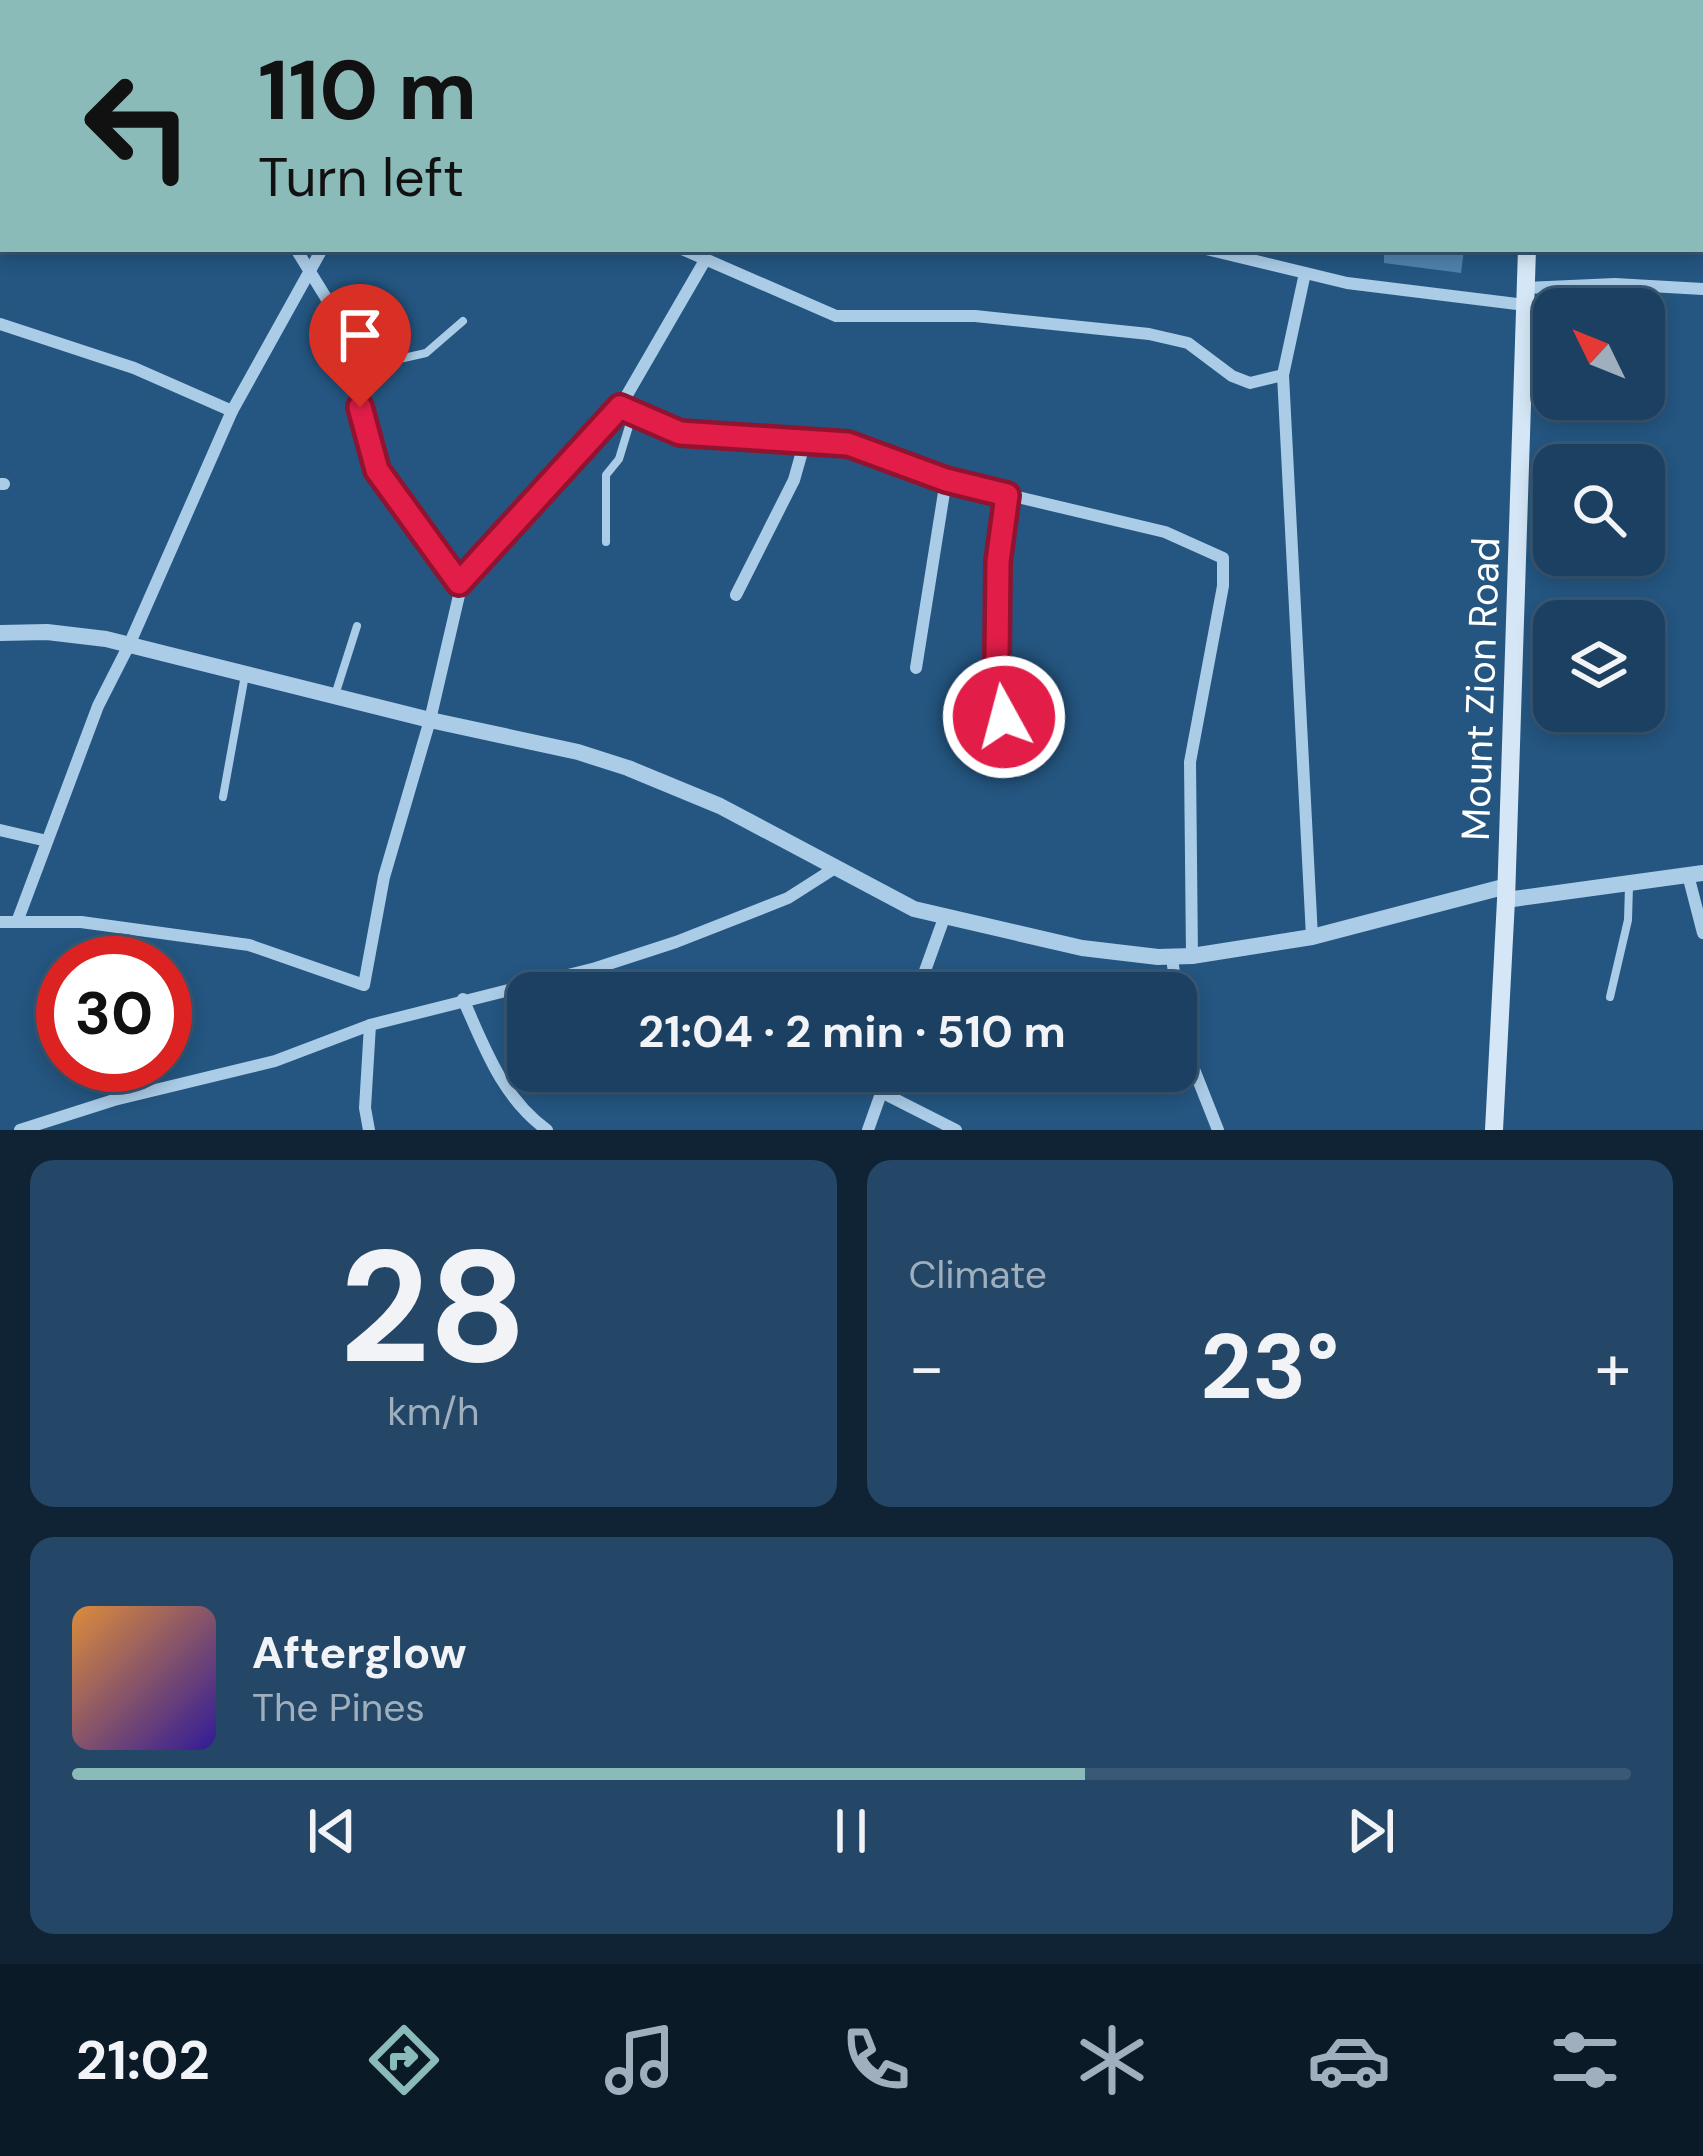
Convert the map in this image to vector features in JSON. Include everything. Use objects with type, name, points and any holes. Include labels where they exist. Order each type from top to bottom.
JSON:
[{"type":"main road","name":"Mount Zion Road","points":[[1494,1130],[1527,252]]},
{"type":"street","points":[[0,922],[81,922],[249,945],[364,985],[383,878],[430,720],[459,602],[459,583],[377,470],[360,407],[359,368],[352,340],[298,252]]},
{"type":"street","points":[[17,922],[98,706],[232,411],[320,252]]},
{"type":"street","points":[[687,252],[836,316],[945,314],[1150,334],[1188,343],[1232,376],[1250,383],[1283,376]]},
{"type":"street","points":[[1218,252],[1347,283],[1525,297],[1615,284],[1703,290]]},
{"type":"street","points":[[459,583],[627,410],[704,262]]},
{"type":"street","points":[[1305,273],[1283,376],[1312,938]]},
{"type":"street","points":[[0,324],[134,368],[232,411]]},
{"type":"street","points":[[627,410],[680,433],[870,450],[946,480],[1165,532],[1222,558],[1223,586],[1190,762],[1192,956]]},
{"type":"street","points":[[736,595],[794,480],[806,441]]},
{"type":"street","points":[[916,668],[946,480]]},
{"type":"street","points":[[996,755],[1004,717],[997,660],[998,562],[1007,495]]},
{"type":"street","points":[[0,633],[47,632],[129,645],[578,752],[720,806],[898,902],[944,918],[1082,948],[1192,956],[1312,938],[1506,893],[1695,874],[1703,933]]},
{"type":"street","points":[[0,830],[47,841]]},
{"type":"street","points":[[20,1130],[114,1100],[274,1061],[370,1025],[676,943],[788,898],[835,868]]},
{"type":"street","points":[[925,972],[944,918]]},
{"type":"street","points":[[1172,957],[1182,1039],[1218,1130]]},
{"type":"street","points":[[463,999],[496,1074],[531,1118],[548,1130]]},
{"type":"street","points":[[369,1130],[365,1108],[370,1025]]},
{"type":"street","points":[[868,1130],[881,1092],[956,1130]]},
{"type":"lane","points":[[359,368],[426,352],[463,321]]},
{"type":"lane","points":[[606,542],[606,476],[619,459],[627,410]]},
{"type":"lane","points":[[335,696],[357,626]]},
{"type":"lane","points":[[223,797],[245,674]]},
{"type":"lane","points":[[1610,997],[1628,920],[1629,883]]},
{"type":"building","points":[[1384,252],[1464,252],[1461,273],[1384,263]]},
{"type":"route","points":[[360,407],[377,470],[459,583],[620,407],[680,433],[848,444],[946,480],[1007,495],[998,562],[997,660],[1004,717]]}]
